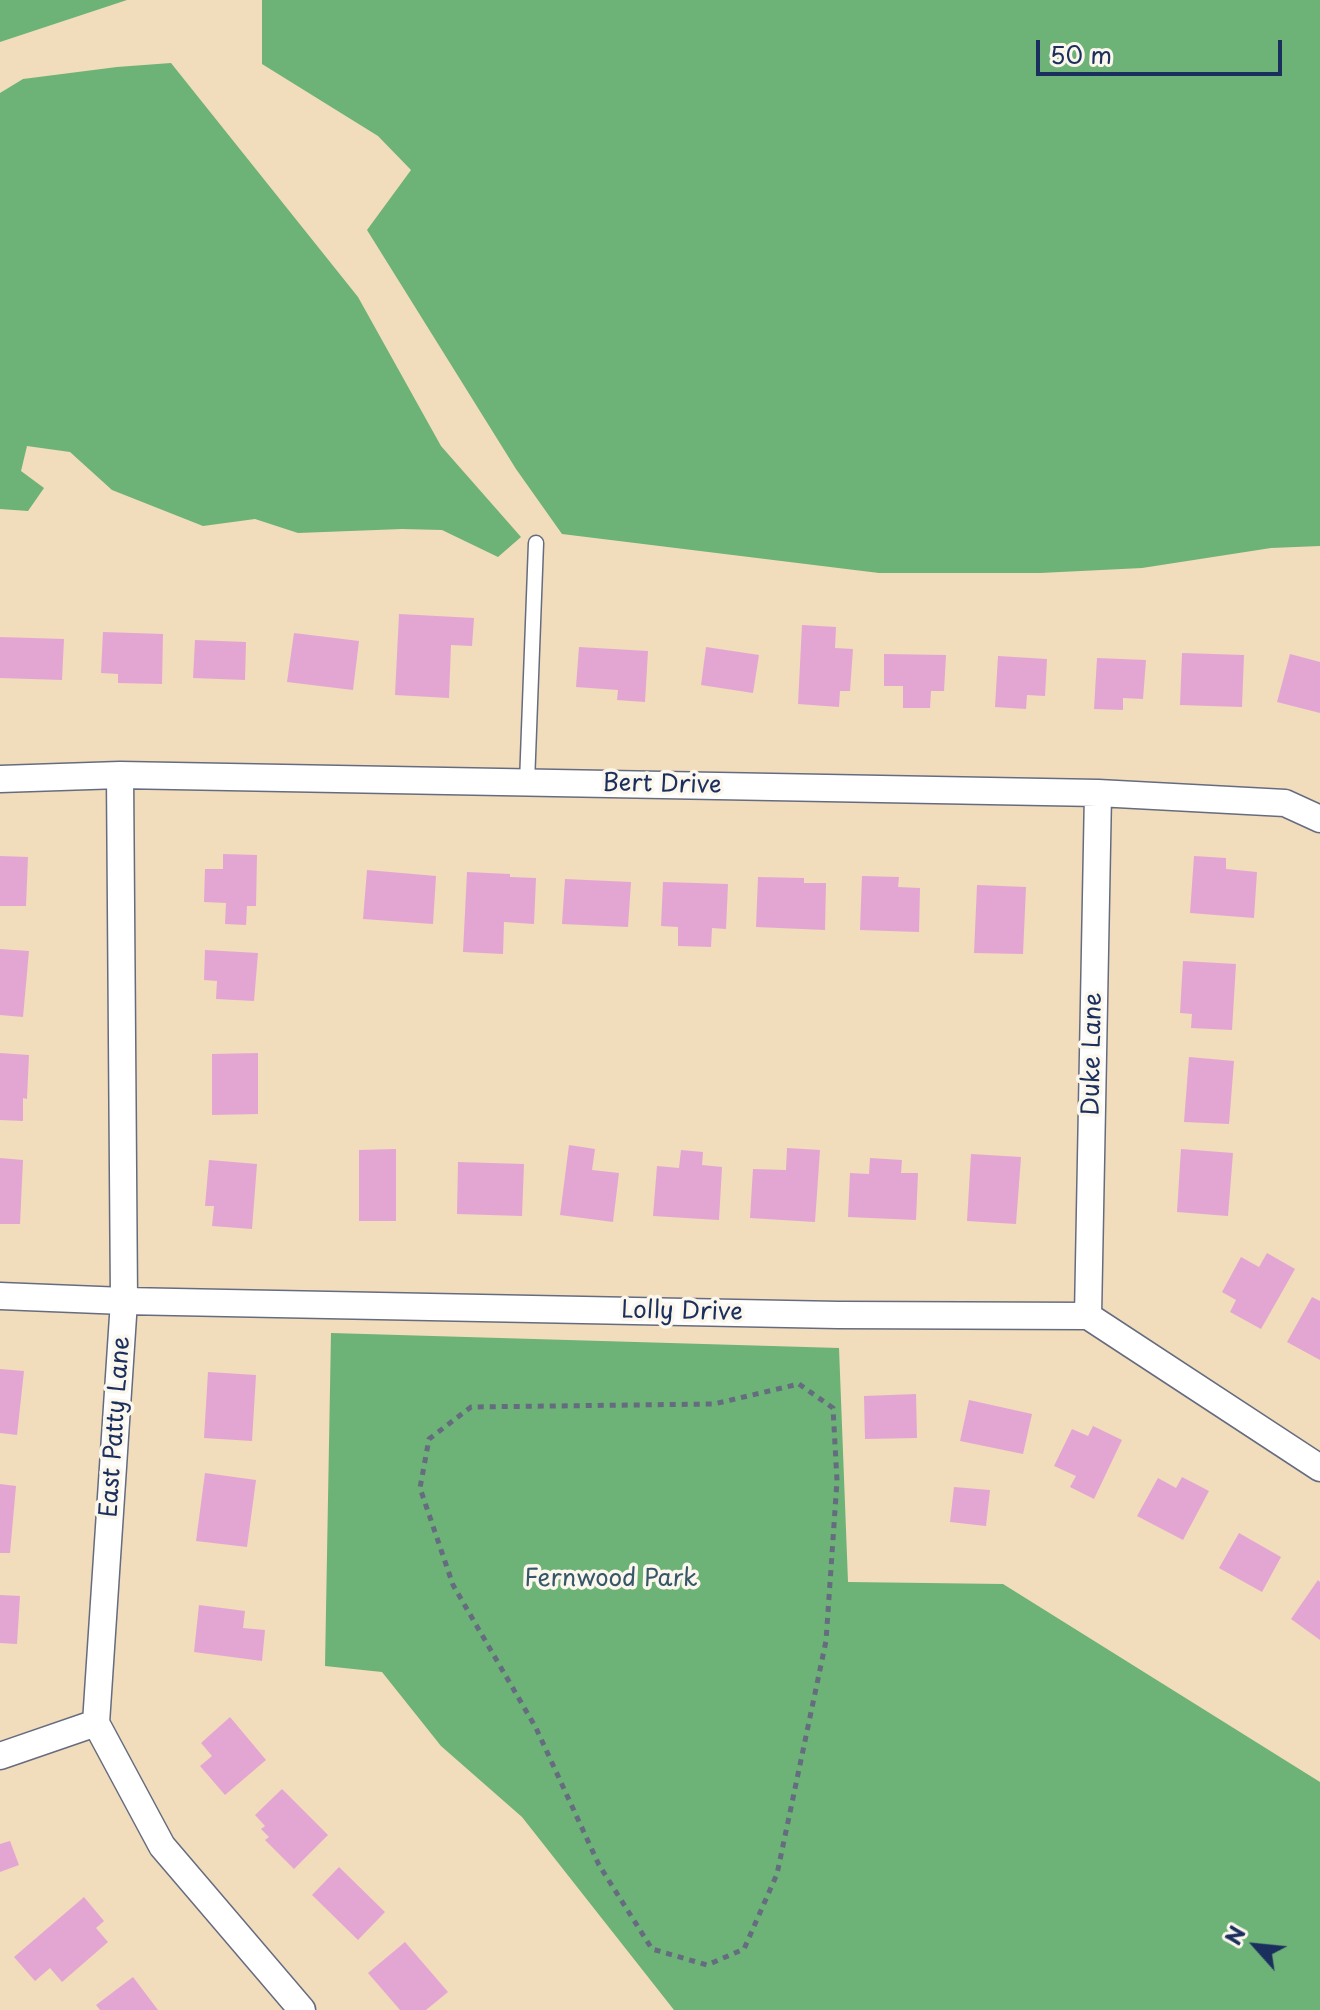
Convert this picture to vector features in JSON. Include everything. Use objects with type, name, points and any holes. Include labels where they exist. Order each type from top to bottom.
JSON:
[{"type":"street","name":"Bert Drive","points":[[0,779],[120,775],[1098,793],[1285,803],[1320,819]]},
{"type":"street","name":"East Patty Lane","points":[[96,1723],[124,1301],[120,775]]},
{"type":"street","name":"Duke Lane","points":[[1088,1316],[1098,793]]},
{"type":"street","name":"Lolly Drive","points":[[0,1296],[838,1315],[1088,1316]]},
{"type":"street","points":[[1088,1316],[1320,1468]]},
{"type":"street","points":[[0,1756],[96,1723],[162,1846],[302,2010]]},
{"type":"lane","points":[[527,783],[536,543]]},
{"type":"path","points":[[799,1384],[833,1408],[837,1481],[826,1641],[777,1874],[744,1949],[707,1965],[652,1949],[599,1865],[536,1728],[453,1585],[420,1488],[429,1439],[471,1407],[714,1404],[799,1384]]},
{"type":"green space","points":[[0,0],[127,0],[0,42]]},
{"type":"green space","points":[[262,0],[1320,0],[1320,546],[1271,548],[1142,568],[1040,573],[879,573],[562,534],[516,469],[367,230],[411,170],[378,136],[262,64]]},
{"type":"green space","points":[[171,63],[358,297],[441,446],[521,537],[498,557],[442,530],[298,533],[255,519],[203,526],[112,490],[70,452],[27,446],[21,471],[44,488],[28,511],[0,509],[0,93],[23,79]]},
{"type":"green space","name":"Fernwood Park","points":[[331,1333],[839,1348],[848,1582],[1003,1584],[1320,1782],[1320,2010],[674,2010],[522,1817],[441,1746],[382,1672],[325,1666]]},
{"type":"building","points":[[399,614],[474,618],[472,646],[451,645],[449,698],[395,695]]},
{"type":"building","points":[[802,625],[836,627],[835,648],[853,649],[850,691],[840,691],[839,707],[798,704]]},
{"type":"building","points":[[103,632],[163,634],[162,684],[118,683],[118,674],[101,673]]},
{"type":"building","points":[[294,633],[359,641],[353,690],[287,682]]},
{"type":"building","points":[[0,637],[64,639],[62,680],[0,678]]},
{"type":"building","points":[[195,640],[246,642],[245,680],[193,678]]},
{"type":"building","points":[[579,647],[648,651],[645,702],[617,700],[618,690],[576,687]]},
{"type":"building","points":[[706,647],[759,655],[753,693],[701,685]]},
{"type":"building","points":[[1182,653],[1244,655],[1242,707],[1180,705]]},
{"type":"building","points":[[884,654],[946,655],[944,691],[931,691],[930,708],[903,708],[903,686],[884,686]]},
{"type":"building","points":[[1290,654],[1320,662],[1320,713],[1277,702]]},
{"type":"building","points":[[998,656],[1047,659],[1045,696],[1027,695],[1026,709],[995,707]]},
{"type":"building","points":[[1097,658],[1146,660],[1143,699],[1123,698],[1123,710],[1094,709]]},
{"type":"building","points":[[223,854],[257,855],[256,906],[247,906],[246,925],[225,924],[226,903],[204,902],[205,869],[223,869]]},
{"type":"building","points":[[0,856],[28,857],[26,906],[0,906]]},
{"type":"building","points":[[1194,856],[1226,858],[1226,869],[1257,872],[1254,918],[1190,913]]},
{"type":"building","points":[[367,870],[436,876],[433,924],[363,919]]},
{"type":"building","points":[[467,872],[536,878],[534,924],[504,922],[503,954],[463,952]]},
{"type":"building","points":[[862,876],[899,877],[898,887],[920,888],[919,932],[860,930]]},
{"type":"building","points":[[758,877],[804,878],[804,883],[826,883],[825,930],[756,927]]},
{"type":"building","points":[[565,879],[631,882],[628,927],[562,924]]},
{"type":"building","points":[[663,882],[728,884],[726,929],[712,928],[711,947],[678,946],[678,927],[661,926]]},
{"type":"building","points":[[977,885],[1026,887],[1023,954],[974,953]]},
{"type":"building","points":[[0,949],[29,951],[23,1017],[0,1015]]},
{"type":"building","points":[[205,950],[258,953],[254,1001],[216,999],[217,981],[204,980]]},
{"type":"building","points":[[1183,961],[1236,964],[1232,1030],[1191,1028],[1192,1014],[1180,1013]]},
{"type":"building","points":[[0,1053],[29,1055],[23,1121],[0,1120]]},
{"type":"building","points":[[258,1053],[258,1114],[212,1115],[212,1054]]},
{"type":"building","points":[[1189,1057],[1234,1061],[1229,1124],[1184,1122]]},
{"type":"building","points":[[569,1145],[595,1149],[592,1170],[619,1173],[613,1222],[560,1215]]},
{"type":"building","points":[[787,1148],[820,1150],[815,1222],[750,1218],[753,1169],[786,1170]]},
{"type":"building","points":[[396,1149],[396,1221],[359,1221],[359,1150]]},
{"type":"building","points":[[1181,1149],[1233,1153],[1228,1216],[1177,1212]]},
{"type":"building","points":[[681,1150],[703,1152],[702,1165],[722,1167],[719,1220],[653,1216],[657,1166],[679,1168]]},
{"type":"building","points":[[971,1154],[1021,1157],[1016,1224],[967,1221]]},
{"type":"building","points":[[0,1158],[23,1160],[20,1224],[0,1224]]},
{"type":"building","points":[[870,1158],[902,1160],[901,1173],[918,1173],[916,1220],[848,1217],[850,1173],[869,1174]]},
{"type":"building","points":[[209,1160],[257,1164],[252,1229],[212,1226],[214,1206],[205,1206]]},
{"type":"building","points":[[458,1162],[524,1164],[522,1216],[457,1214]]},
{"type":"building","points":[[1267,1253],[1295,1269],[1261,1329],[1230,1312],[1236,1300],[1222,1292],[1241,1257],[1259,1267]]},
{"type":"building","points":[[1312,1297],[1320,1301],[1320,1360],[1287,1342]]},
{"type":"building","points":[[0,1369],[24,1371],[17,1435],[0,1433]]},
{"type":"building","points":[[208,1372],[256,1375],[252,1441],[204,1438]]},
{"type":"building","points":[[916,1394],[917,1438],[865,1439],[864,1396]]},
{"type":"building","points":[[969,1400],[1032,1414],[1023,1454],[960,1441]]},
{"type":"building","points":[[1093,1426],[1122,1440],[1094,1499],[1070,1487],[1076,1476],[1054,1466],[1072,1429],[1088,1436]]},
{"type":"building","points":[[205,1473],[256,1480],[247,1547],[196,1541]]},
{"type":"building","points":[[1182,1477],[1209,1491],[1183,1540],[1137,1516],[1158,1478],[1176,1488]]},
{"type":"building","points":[[0,1484],[16,1486],[10,1553],[0,1553]]},
{"type":"building","points":[[954,1487],[990,1490],[986,1526],[950,1522]]},
{"type":"building","points":[[1239,1533],[1281,1557],[1262,1592],[1219,1568]]},
{"type":"building","points":[[1318,1580],[1320,1582],[1320,1640],[1291,1619]]},
{"type":"building","points":[[0,1595],[20,1596],[17,1644],[0,1643]]},
{"type":"building","points":[[199,1605],[245,1611],[243,1628],[265,1630],[262,1661],[194,1652]]},
{"type":"building","points":[[230,1717],[266,1760],[225,1795],[200,1766],[212,1756],[201,1743]]},
{"type":"building","points":[[282,1789],[328,1835],[294,1869],[265,1840],[269,1837],[261,1829],[265,1826],[255,1815]]},
{"type":"building","points":[[10,1841],[19,1865],[0,1872],[0,1844]]},
{"type":"building","points":[[339,1867],[385,1912],[358,1940],[312,1895]]},
{"type":"building","points":[[84,1897],[104,1921],[96,1928],[108,1942],[62,1982],[50,1968],[35,1981],[14,1957]]},
{"type":"building","points":[[405,1942],[448,1992],[426,2010],[400,2010],[368,1973]]},
{"type":"building","points":[[133,1977],[158,2010],[100,2010],[96,2005]]}]
